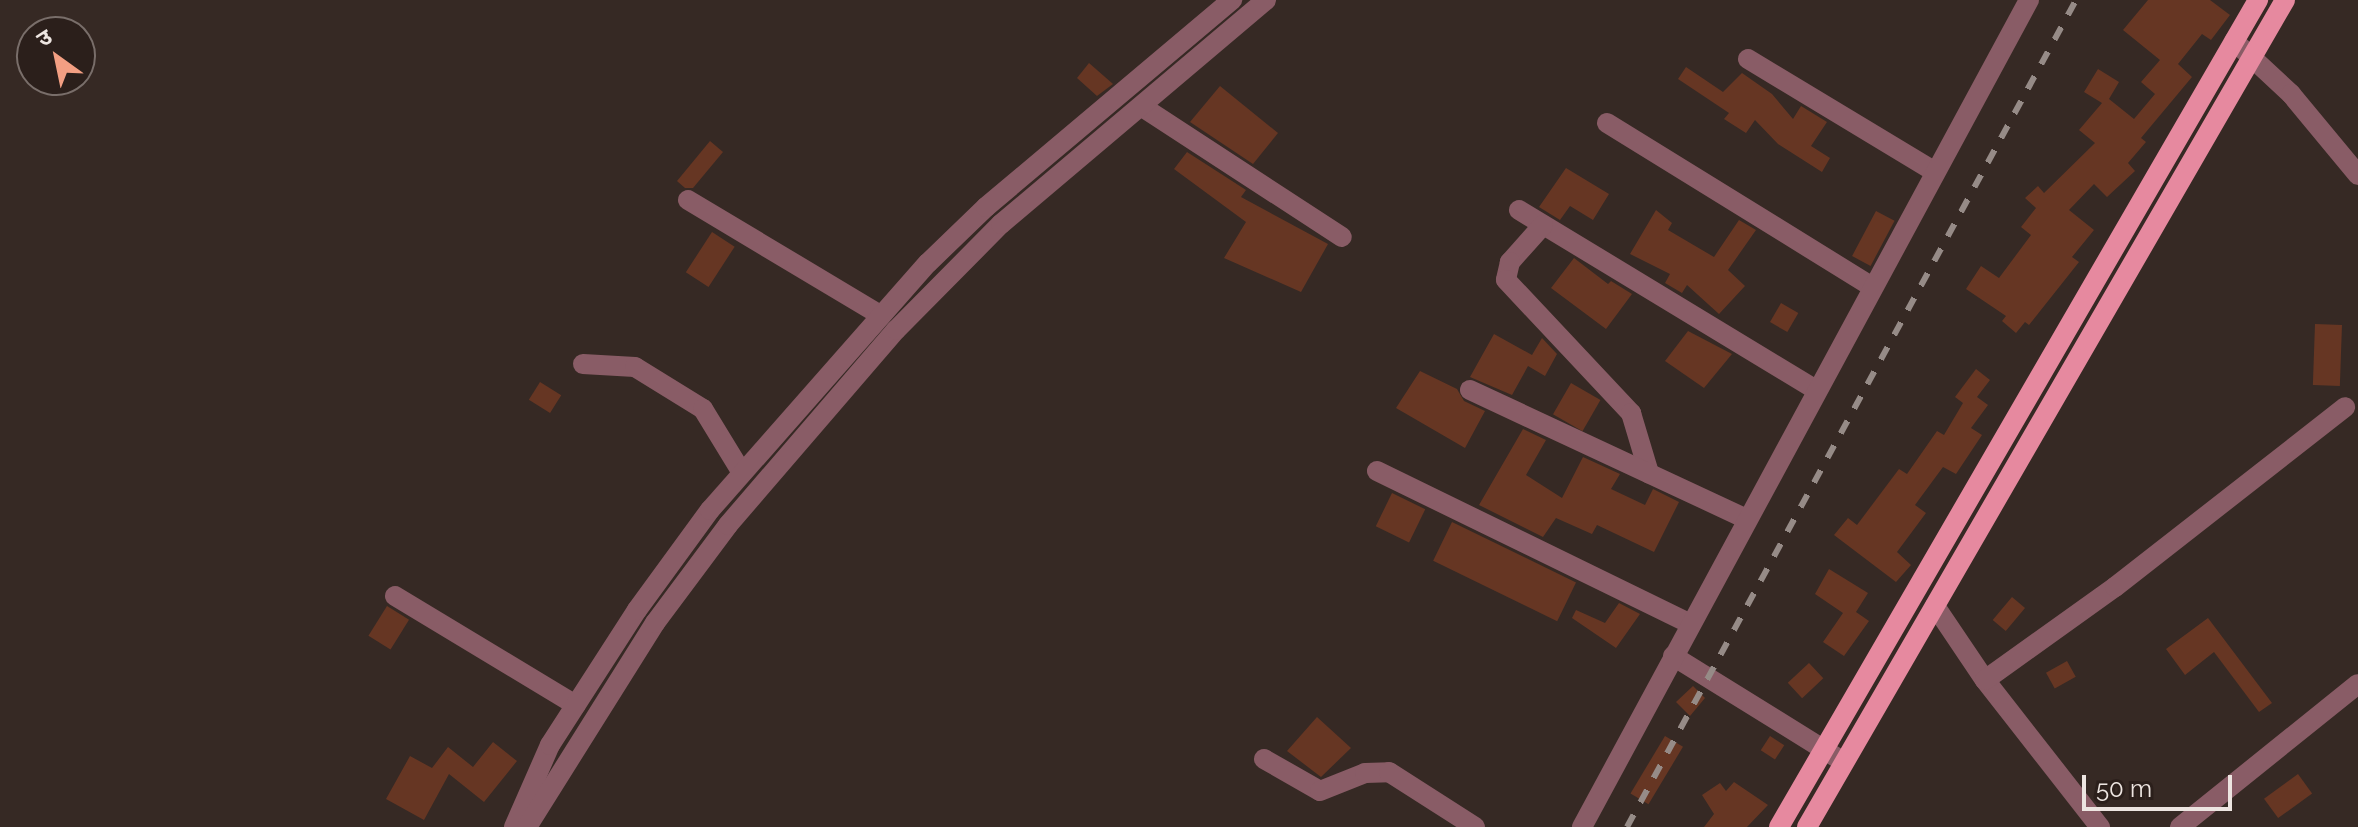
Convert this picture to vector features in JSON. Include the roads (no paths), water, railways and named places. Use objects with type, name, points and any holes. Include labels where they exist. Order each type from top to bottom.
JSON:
[{"type":"main road","points":[[1779,827],[2258,0]]},
{"type":"main road","points":[[1807,827],[2285,0]]},
{"type":"street","points":[[514,827],[550,745],[637,610],[742,473],[880,315],[986,207],[1232,0]]},
{"type":"street","points":[[527,827],[655,623],[728,525],[943,279],[1001,224],[1144,108],[1266,0]]},
{"type":"street","points":[[1582,827],[1815,389],[2029,0]]},
{"type":"street","points":[[2234,41],[2291,94],[2358,175]]},
{"type":"street","points":[[1748,59],[1934,171]]},
{"type":"street","points":[[1144,108],[1342,237]]},
{"type":"street","points":[[1607,123],[1873,287]]},
{"type":"street","points":[[688,200],[880,315]]},
{"type":"street","points":[[1519,210],[1815,389]]},
{"type":"street","points":[[1543,225],[1510,262],[1506,280],[1631,413],[1649,473]]},
{"type":"street","points":[[583,364],[635,367],[703,409],[742,473]]},
{"type":"street","points":[[1470,390],[1747,519]]},
{"type":"street","points":[[1985,680],[2115,587],[2345,407]]},
{"type":"street","points":[[1377,471],[1691,624]]},
{"type":"street","points":[[395,596],[576,705]]},
{"type":"street","points":[[1935,606],[1985,680],[2100,827]]},
{"type":"street","points":[[1673,656],[1844,762]]},
{"type":"street","points":[[2180,827],[2358,684]]},
{"type":"street","points":[[1264,759],[1320,791],[1365,773],[1389,772],[1475,827]]},
{"type":"railway","points":[[1627,827],[2076,0]]}]
